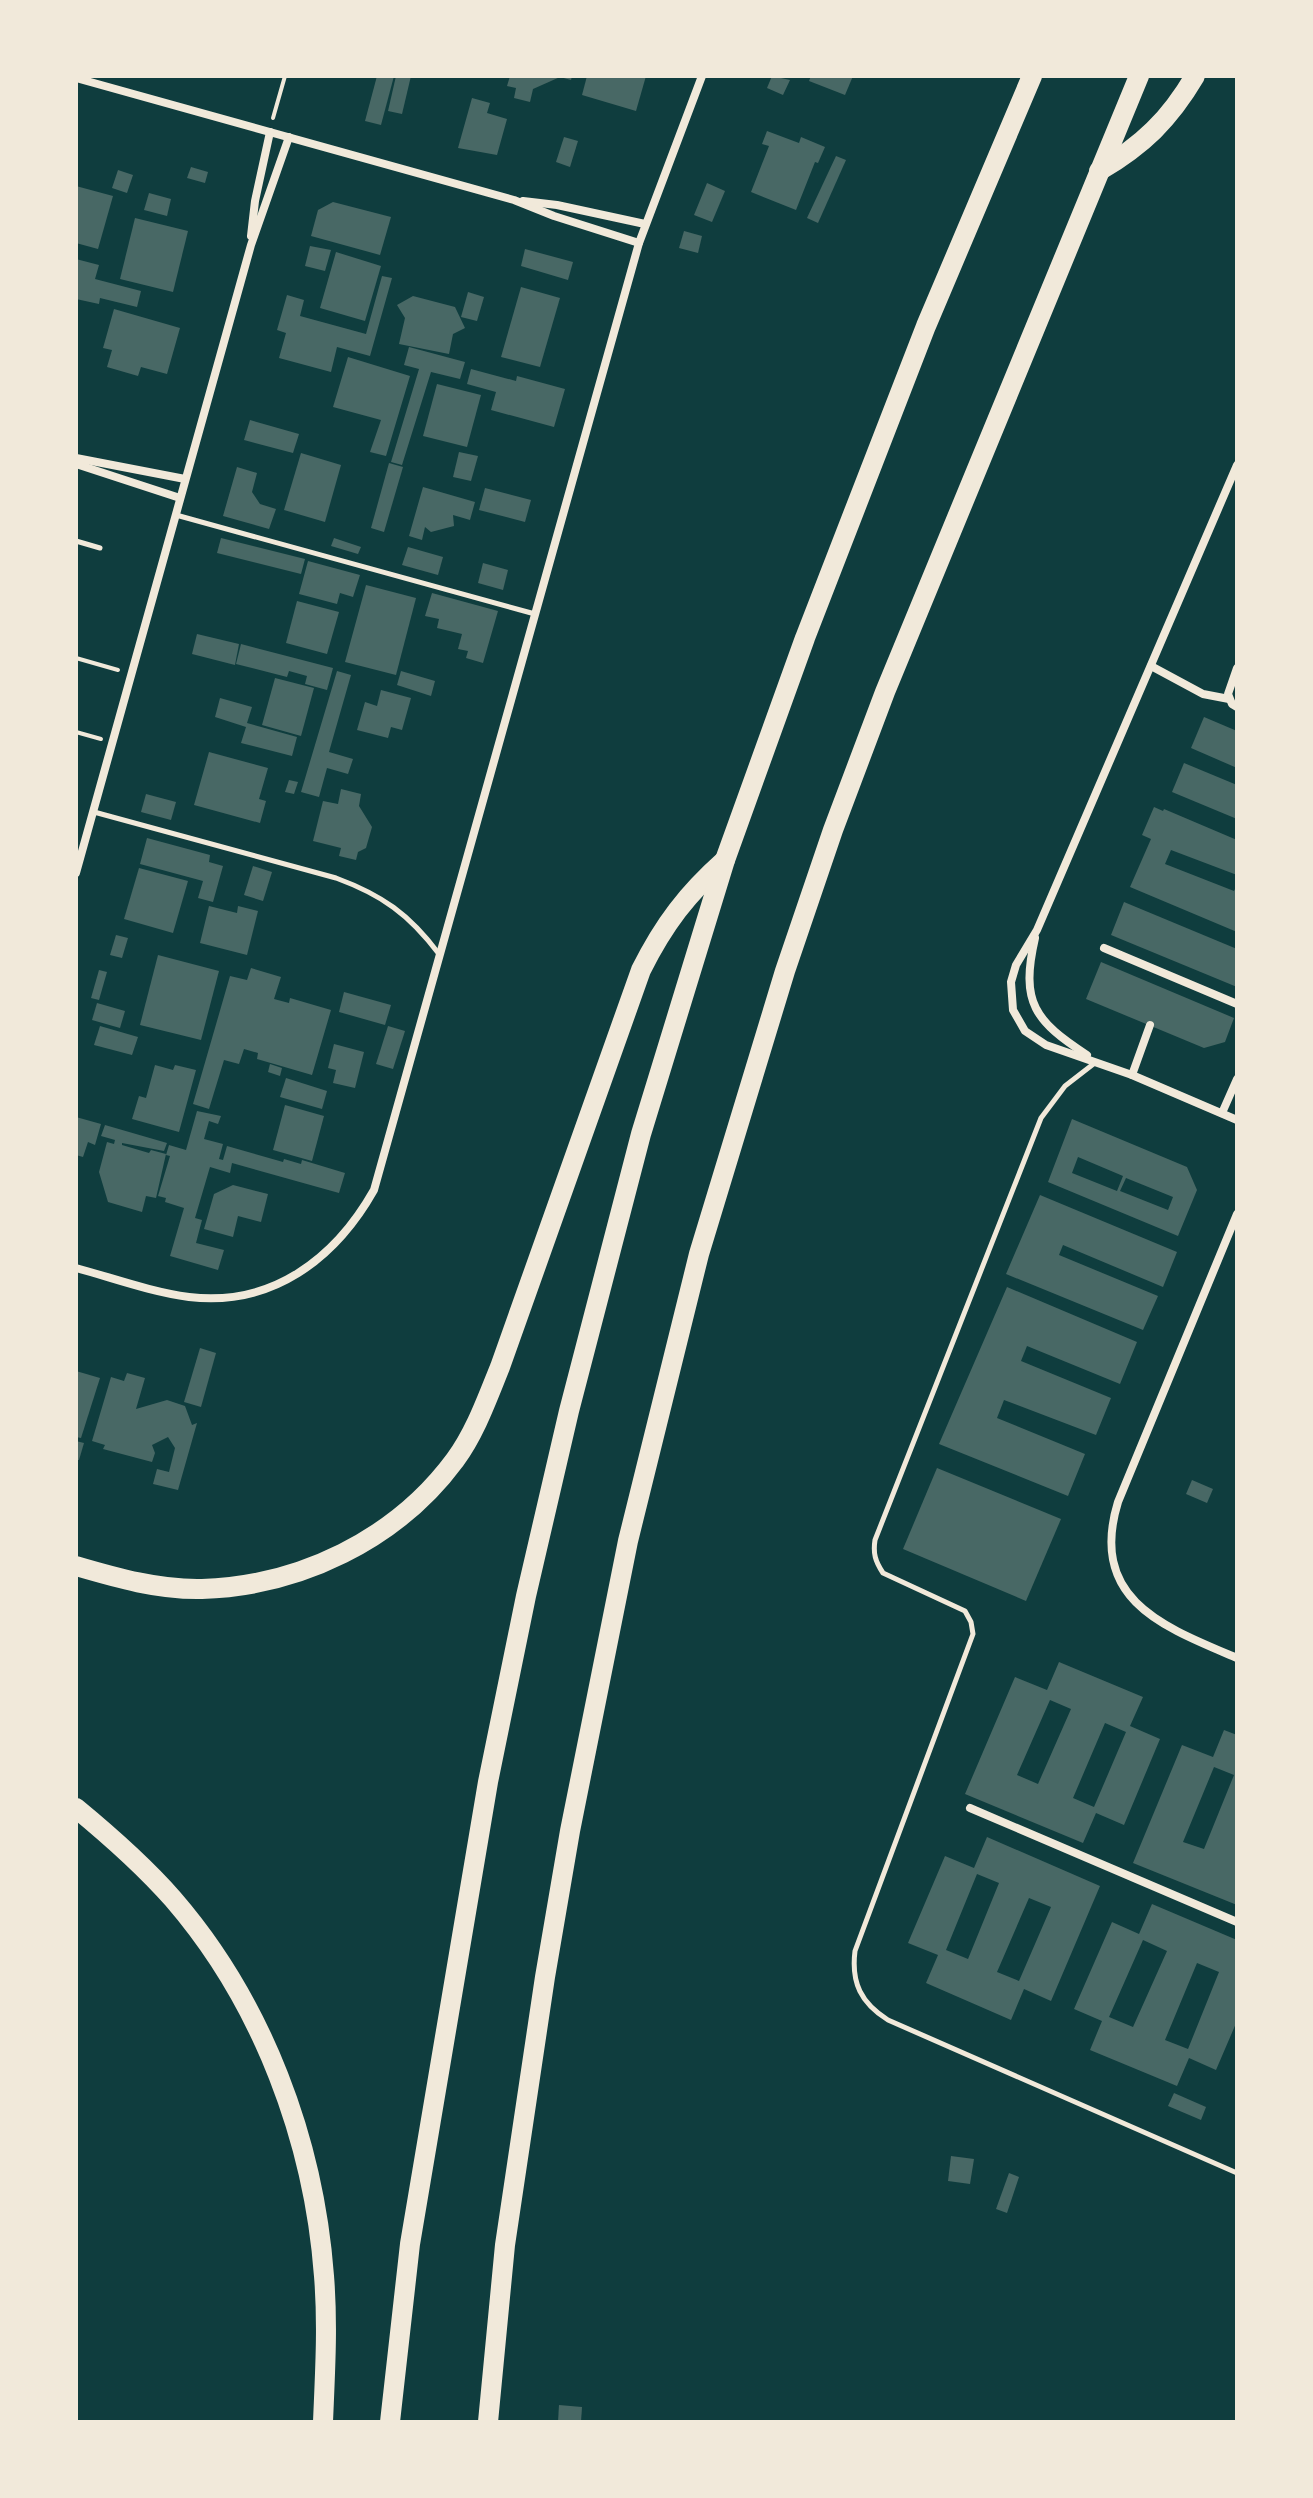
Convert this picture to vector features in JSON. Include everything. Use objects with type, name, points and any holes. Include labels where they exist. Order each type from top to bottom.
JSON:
[{"type":"highway","points":[[390,2422],[410,2244],[485,1798],[526,1596],[569,1411],[641,1134],[725,860],[864,481],[1032,76]]},
{"type":"highway","points":[[488,2422],[505,2245],[575,1802],[628,1541],[699,1254],[758,1055],[833,830],[940,554],[1139,76]]},
{"type":"highway","points":[[1099,171],[1130,152],[1157,129],[1180,102],[1195,76]]},
{"type":"highway","points":[[76,1566],[151,1585],[200,1589],[249,1585],[297,1573],[343,1555],[385,1529],[423,1497],[455,1460],[478,1420],[500,1367],[641,970],[676,910],[699,883],[725,860]]},
{"type":"highway","points":[[76,1808],[119,1843],[174,1900],[209,1947],[240,1996],[267,2048],[290,2103],[306,2158],[324,2276],[327,2334],[323,2422]]},
{"type":"street","points":[[76,1268],[191,1297],[249,1293],[277,1284],[308,1268],[335,1246],[357,1220],[374,1190],[639,243],[702,76]]},
{"type":"street","points":[[76,78],[514,200],[639,243]]},
{"type":"street","points":[[251,245],[255,201],[270,132]]},
{"type":"street","points":[[76,873],[251,245],[289,137]]},
{"type":"street","points":[[514,200],[557,205],[645,224]]},
{"type":"street","points":[[76,458],[185,479]]},
{"type":"street","points":[[76,464],[180,498]]},
{"type":"street","points":[[1237,465],[1037,930],[1016,965],[1011,982],[1011,1001],[1018,1021],[1025,1031],[1046,1045],[1097,1061],[1237,1120]]},
{"type":"street","points":[[1151,666],[1203,694],[1229,699],[1237,707]]},
{"type":"street","points":[[1229,699],[1228,689],[1237,668]]},
{"type":"street","points":[[1037,930],[1031,967],[1035,1008],[1055,1033],[1097,1061]]},
{"type":"street","points":[[1104,948],[1237,1004]]},
{"type":"street","points":[[1166,987],[1171,975]]},
{"type":"street","points":[[1132,1075],[1150,1025]]},
{"type":"street","points":[[1222,1113],[1237,1079]]},
{"type":"street","points":[[1237,1214],[1118,1502],[1111,1546],[1122,1583],[1140,1607],[1176,1632],[1237,1658]]},
{"type":"street","points":[[970,1808],[1237,1922]]},
{"type":"lane","points":[[176,515],[536,614]]},
{"type":"lane","points":[[76,541],[100,548]]},
{"type":"lane","points":[[93,812],[336,878],[367,890],[396,907],[421,930],[441,956]]},
{"type":"lane","points":[[1097,1061],[1065,1086],[1041,1118],[875,1540],[873,1552],[883,1573],[965,1611],[973,1634],[855,1951],[855,1984],[863,1999],[888,2020],[1237,2173]]},
{"type":"path","points":[[270,132],[285,76]]},
{"type":"path","points":[[76,658],[131,674]]},
{"type":"path","points":[[76,732],[112,742]]},
{"type":"building","points":[[377,76],[394,76],[381,125],[365,121]]},
{"type":"building","points":[[396,76],[411,76],[402,114],[388,111]]},
{"type":"building","points":[[510,76],[572,76],[571,80],[560,77],[533,89],[530,102],[514,98],[516,88],[507,86]]},
{"type":"building","points":[[587,76],[646,76],[636,111],[582,95]]},
{"type":"building","points":[[772,76],[790,80],[783,95],[767,88]]},
{"type":"building","points":[[811,76],[853,76],[845,95],[809,81]]},
{"type":"building","points":[[472,98],[490,103],[487,113],[507,119],[497,155],[458,148]]},
{"type":"building","points":[[767,131],[799,143],[801,137],[825,147],[818,163],[815,162],[796,210],[751,192],[769,146],[762,144]]},
{"type":"building","points":[[564,137],[578,141],[570,167],[556,162]]},
{"type":"building","points":[[836,156],[846,160],[818,223],[807,218]]},
{"type":"building","points":[[191,167],[208,172],[205,183],[187,178]]},
{"type":"building","points":[[118,170],[133,175],[127,193],[112,188]]},
{"type":"building","points":[[707,183],[725,191],[712,222],[694,215]]},
{"type":"building","points":[[76,186],[113,196],[98,249],[76,243]]},
{"type":"building","points":[[149,193],[171,199],[167,216],[144,210]]},
{"type":"building","points":[[333,202],[391,217],[380,255],[311,236],[318,210]]},
{"type":"building","points":[[135,218],[188,231],[173,292],[120,279]]},
{"type":"building","points":[[684,231],[702,236],[698,253],[679,248]]},
{"type":"building","points":[[310,246],[331,250],[325,271],[305,266]]},
{"type":"building","points":[[525,249],[573,262],[568,280],[521,266]]},
{"type":"building","points":[[336,252],[381,266],[365,321],[320,308]]},
{"type":"building","points":[[76,259],[99,265],[95,279],[141,291],[137,307],[100,298],[99,304],[76,299]]},
{"type":"building","points":[[382,276],[392,278],[370,356],[337,347],[331,372],[279,358],[286,333],[277,330],[287,295],[304,300],[300,316],[366,334]]},
{"type":"building","points":[[521,287],[560,298],[540,367],[501,357]]},
{"type":"building","points":[[468,292],[484,297],[477,321],[461,317]]},
{"type":"building","points":[[413,296],[455,307],[465,328],[453,334],[449,354],[399,344],[405,318],[397,305]]},
{"type":"building","points":[[114,309],[180,328],[167,374],[141,367],[138,376],[107,367],[112,350],[103,348]]},
{"type":"building","points":[[409,347],[465,362],[460,379],[431,372],[402,465],[391,462],[419,369],[404,365]]},
{"type":"building","points":[[348,357],[410,376],[386,456],[370,452],[381,420],[333,407]]},
{"type":"building","points":[[471,369],[516,381],[517,376],[565,389],[554,427],[491,410],[496,392],[467,384]]},
{"type":"building","points":[[437,384],[481,395],[467,447],[423,436]]},
{"type":"building","points":[[250,420],[299,434],[293,453],[244,440]]},
{"type":"building","points":[[459,452],[478,456],[471,481],[453,477]]},
{"type":"building","points":[[301,453],[341,465],[325,522],[284,510]]},
{"type":"building","points":[[389,463],[403,467],[384,532],[371,528]]},
{"type":"building","points":[[237,467],[257,473],[252,492],[260,504],[276,509],[269,529],[223,516]]},
{"type":"building","points":[[423,487],[475,502],[470,520],[453,515],[454,526],[431,532],[425,527],[422,540],[409,536]]},
{"type":"building","points":[[485,488],[531,500],[525,522],[479,510]]},
{"type":"building","points":[[221,538],[305,559],[301,574],[217,553]]},
{"type":"building","points":[[334,538],[361,547],[358,554],[331,546]]},
{"type":"building","points":[[408,547],[443,557],[438,575],[402,565]]},
{"type":"building","points":[[308,561],[360,575],[353,597],[340,593],[337,604],[299,594]]},
{"type":"building","points":[[483,563],[508,570],[503,590],[478,583]]},
{"type":"building","points":[[366,585],[416,598],[396,675],[345,662]]},
{"type":"building","points":[[432,593],[498,611],[483,663],[466,658],[468,651],[458,649],[462,634],[437,628],[439,619],[425,616]]},
{"type":"building","points":[[297,601],[339,612],[327,654],[286,643]]},
{"type":"building","points":[[197,634],[239,644],[235,665],[192,654]]},
{"type":"building","points":[[241,644],[333,668],[327,690],[305,684],[307,676],[289,671],[287,677],[236,664]]},
{"type":"building","points":[[337,671],[351,675],[329,752],[353,759],[348,774],[327,768],[319,797],[301,792]]},
{"type":"building","points":[[401,671],[435,681],[431,696],[397,685]]},
{"type":"building","points":[[275,678],[314,688],[301,736],[262,725]]},
{"type":"building","points":[[381,690],[411,698],[402,730],[391,727],[388,738],[357,730],[365,702],[377,706]]},
{"type":"building","points":[[220,698],[252,707],[247,723],[297,737],[292,756],[241,743],[246,727],[215,717]]},
{"type":"building","points":[[1204,717],[1237,731],[1237,768],[1191,748]]},
{"type":"building","points":[[209,752],[268,768],[259,799],[266,801],[260,823],[194,805]]},
{"type":"building","points":[[1184,763],[1237,785],[1237,819],[1172,792]]},
{"type":"building","points":[[289,780],[298,782],[294,794],[285,792]]},
{"type":"building","points":[[341,789],[361,794],[359,806],[372,827],[366,848],[358,852],[356,860],[339,856],[341,848],[313,841],[323,801],[338,804]]},
{"type":"building","points":[[146,794],[176,802],[171,820],[141,812]]},
{"type":"building","points":[[1154,807],[1237,840],[1237,875],[1171,850],[1165,864],[1234,891],[1237,885],[1237,932],[1130,887],[1151,839],[1142,835]]},
{"type":"building","points":[[147,838],[210,855],[209,862],[223,866],[213,902],[198,898],[203,881],[140,864]]},
{"type":"building","points":[[253,866],[272,872],[263,901],[244,895]]},
{"type":"building","points":[[139,868],[188,881],[173,933],[124,919]]},
{"type":"building","points":[[1124,902],[1237,949],[1237,987],[1111,935]]},
{"type":"building","points":[[209,906],[237,913],[238,906],[258,911],[247,955],[200,943]]},
{"type":"building","points":[[116,935],[128,938],[122,958],[110,955]]},
{"type":"building","points":[[158,955],[219,971],[201,1040],[140,1025]]},
{"type":"building","points":[[1101,962],[1234,1018],[1225,1042],[1204,1048],[1086,999]]},
{"type":"building","points":[[251,968],[281,977],[274,999],[289,1003],[290,998],[331,1010],[312,1075],[257,1059],[258,1053],[244,1049],[239,1064],[224,1060],[209,1109],[193,1104],[230,976],[247,980]]},
{"type":"building","points":[[99,970],[107,972],[99,1000],[91,998]]},
{"type":"building","points":[[344,992],[391,1005],[385,1025],[339,1012]]},
{"type":"building","points":[[97,1003],[125,1011],[120,1028],[92,1020]]},
{"type":"building","points":[[100,1026],[138,1037],[132,1055],[94,1045]]},
{"type":"building","points":[[388,1026],[405,1031],[393,1069],[376,1064]]},
{"type":"building","points":[[334,1044],[364,1052],[355,1088],[333,1083],[336,1070],[328,1068]]},
{"type":"building","points":[[270,1064],[282,1068],[280,1076],[268,1072]]},
{"type":"building","points":[[155,1065],[173,1070],[175,1065],[196,1070],[179,1132],[132,1119],[139,1096],[146,1098]]},
{"type":"building","points":[[286,1078],[327,1091],[322,1109],[280,1097]]},
{"type":"building","points":[[285,1105],[324,1116],[312,1161],[273,1150]]},
{"type":"building","points":[[197,1111],[221,1116],[218,1124],[209,1121],[204,1139],[223,1144],[219,1159],[223,1160],[227,1146],[283,1162],[284,1159],[301,1164],[302,1160],[345,1173],[339,1193],[232,1163],[230,1173],[210,1167],[195,1218],[202,1220],[196,1243],[224,1250],[218,1270],[170,1256],[184,1208],[165,1202],[166,1198],[158,1196],[170,1156],[166,1155],[169,1145],[186,1150]]},
{"type":"building","points":[[76,1117],[101,1124],[95,1145],[88,1142],[83,1157],[76,1155]]},
{"type":"building","points":[[1072,1119],[1187,1167],[1197,1190],[1178,1236],[1048,1182]],"holes":[[[1078,1157],[1123,1176],[1117,1191],[1072,1173]],[[1126,1178],[1173,1197],[1168,1210],[1120,1191]]]},
{"type":"building","points":[[105,1125],[167,1143],[164,1151],[122,1143],[149,1153],[151,1150],[166,1154],[156,1198],[146,1196],[142,1212],[108,1202],[99,1172],[107,1142],[114,1144],[115,1140],[101,1136]]},
{"type":"building","points":[[233,1185],[268,1194],[261,1222],[238,1216],[233,1237],[204,1229],[214,1194]]},
{"type":"building","points":[[1040,1195],[1177,1252],[1163,1287],[1063,1245],[1059,1255],[1158,1296],[1143,1330],[1006,1274]]},
{"type":"building","points":[[1007,1287],[1137,1342],[1120,1384],[1027,1346],[1021,1361],[1111,1398],[1096,1435],[1004,1400],[997,1418],[1085,1454],[1068,1496],[939,1444]]},
{"type":"building","points":[[200,1348],[216,1353],[201,1407],[184,1402]]},
{"type":"building","points":[[76,1371],[100,1378],[81,1438],[76,1437]]},
{"type":"building","points":[[127,1373],[145,1378],[136,1409],[167,1400],[185,1406],[192,1425],[197,1423],[178,1490],[153,1484],[157,1469],[169,1472],[175,1448],[168,1437],[152,1445],[155,1453],[152,1462],[103,1449],[105,1445],[92,1441],[111,1377],[124,1381]]},
{"type":"building","points":[[76,1441],[84,1443],[79,1460],[76,1460]]},
{"type":"building","points":[[937,1468],[1061,1519],[1026,1601],[903,1549]]},
{"type":"building","points":[[1192,1480],[1213,1489],[1207,1503],[1186,1494]]},
{"type":"building","points":[[1059,1662],[1143,1697],[1130,1726],[1160,1739],[1124,1825],[1096,1813],[1083,1843],[965,1794],[1015,1677],[1047,1690]],"holes":[[[1050,1700],[1071,1709],[1038,1784],[1017,1775]],[[1105,1723],[1126,1732],[1094,1807],[1073,1798]]]},
{"type":"building","points":[[1224,1730],[1237,1735],[1237,1905],[1133,1863],[1182,1745],[1213,1757]],"holes":[[[1214,1767],[1234,1775],[1204,1849],[1183,1842]]]},
{"type":"building","points":[[987,1837],[1100,1886],[1051,2001],[1024,1989],[1011,2020],[926,1983],[938,1955],[908,1943],[945,1856],[974,1868]],"holes":[[[977,1874],[999,1883],[968,1959],[946,1950]],[[1029,1898],[1051,1907],[1019,1981],[997,1972]]]},
{"type":"building","points":[[1152,1904],[1237,1940],[1237,2021],[1216,2070],[1189,2058],[1177,2086],[1090,2050],[1102,2021],[1074,2009],[1112,1922],[1139,1934]],"holes":[[[1143,1940],[1167,1951],[1133,2027],[1109,2017]],[[1197,1963],[1219,1972],[1188,2049],[1165,2040]]]},
{"type":"building","points":[[1174,2093],[1206,2107],[1201,2120],[1168,2106]]},
{"type":"building","points":[[951,2156],[974,2159],[970,2184],[948,2181]]},
{"type":"building","points":[[1009,2173],[1019,2177],[1007,2213],[996,2209]]},
{"type":"building","points":[[559,2405],[582,2407],[581,2422],[558,2422]]}]
